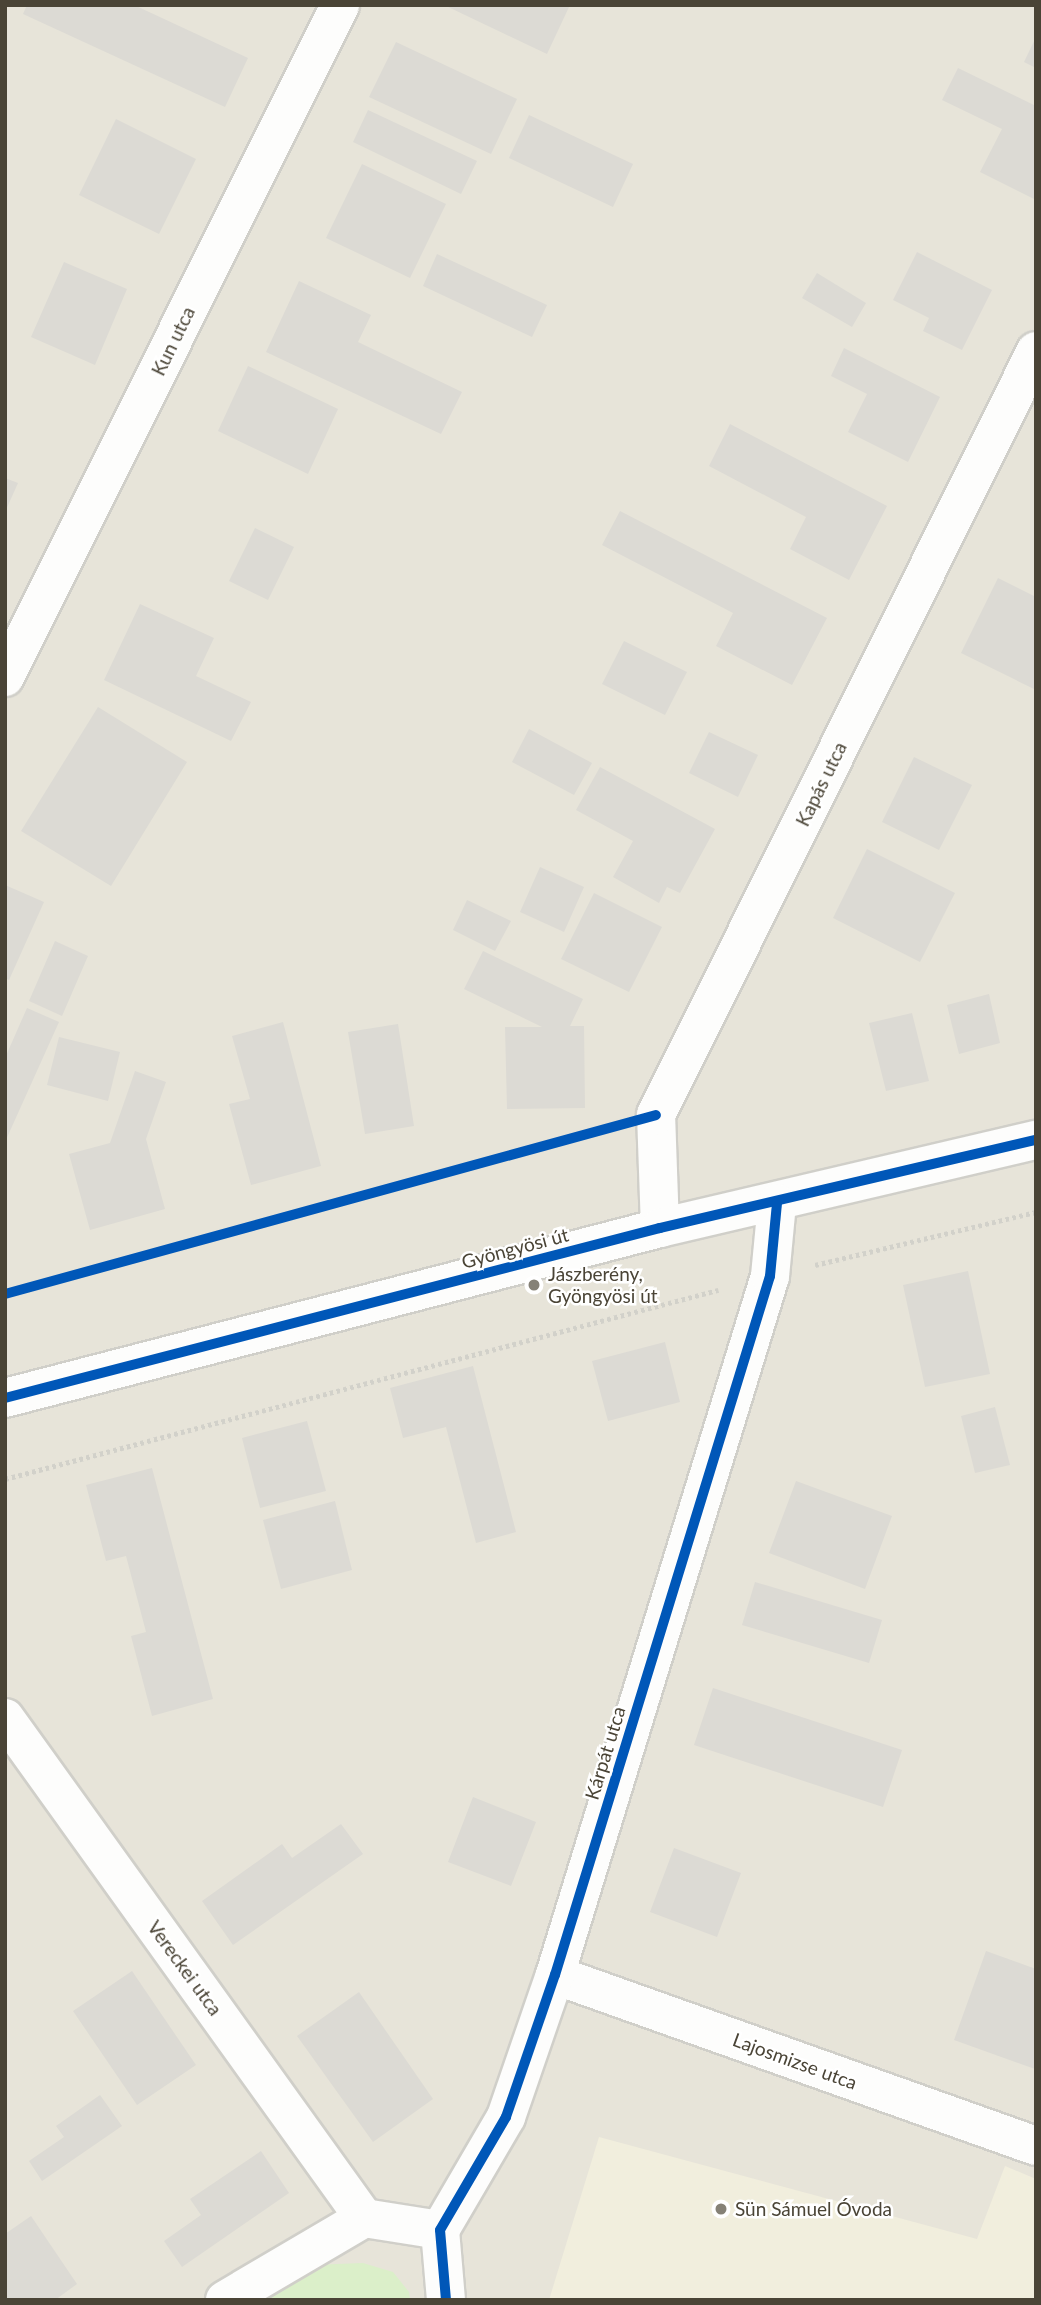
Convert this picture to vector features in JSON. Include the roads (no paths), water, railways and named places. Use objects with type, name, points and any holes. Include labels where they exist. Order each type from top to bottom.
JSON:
[{"type":"street","name":"Kun utca","points":[[5,677],[340,5]]},
{"type":"street","name":"Kapás utca","points":[[660,1228],[656,1115],[1036,351]]},
{"type":"street","name":"Gyöngyösi út","points":[[5,1398],[660,1228],[778,1203],[1036,1140]]},
{"type":"street","name":"Kárpát utca","points":[[440,2230],[506,2117],[555,1975],[769,1276],[778,1203]]},
{"type":"street","name":"Vereckei utca","points":[[5,1718],[364,2218]]},
{"type":"street","name":"Lajosmizse utca","points":[[555,1975],[1036,2146]]},
{"type":"street","points":[[225,2300],[364,2218],[440,2230],[446,2300]]},
{"type":"place","name":"Jászberény, Gyöngyösi út","points":[[534,1285]]},
{"type":"place","name":"Sün Sámuel Óvoda","points":[[721,2209]]}]
